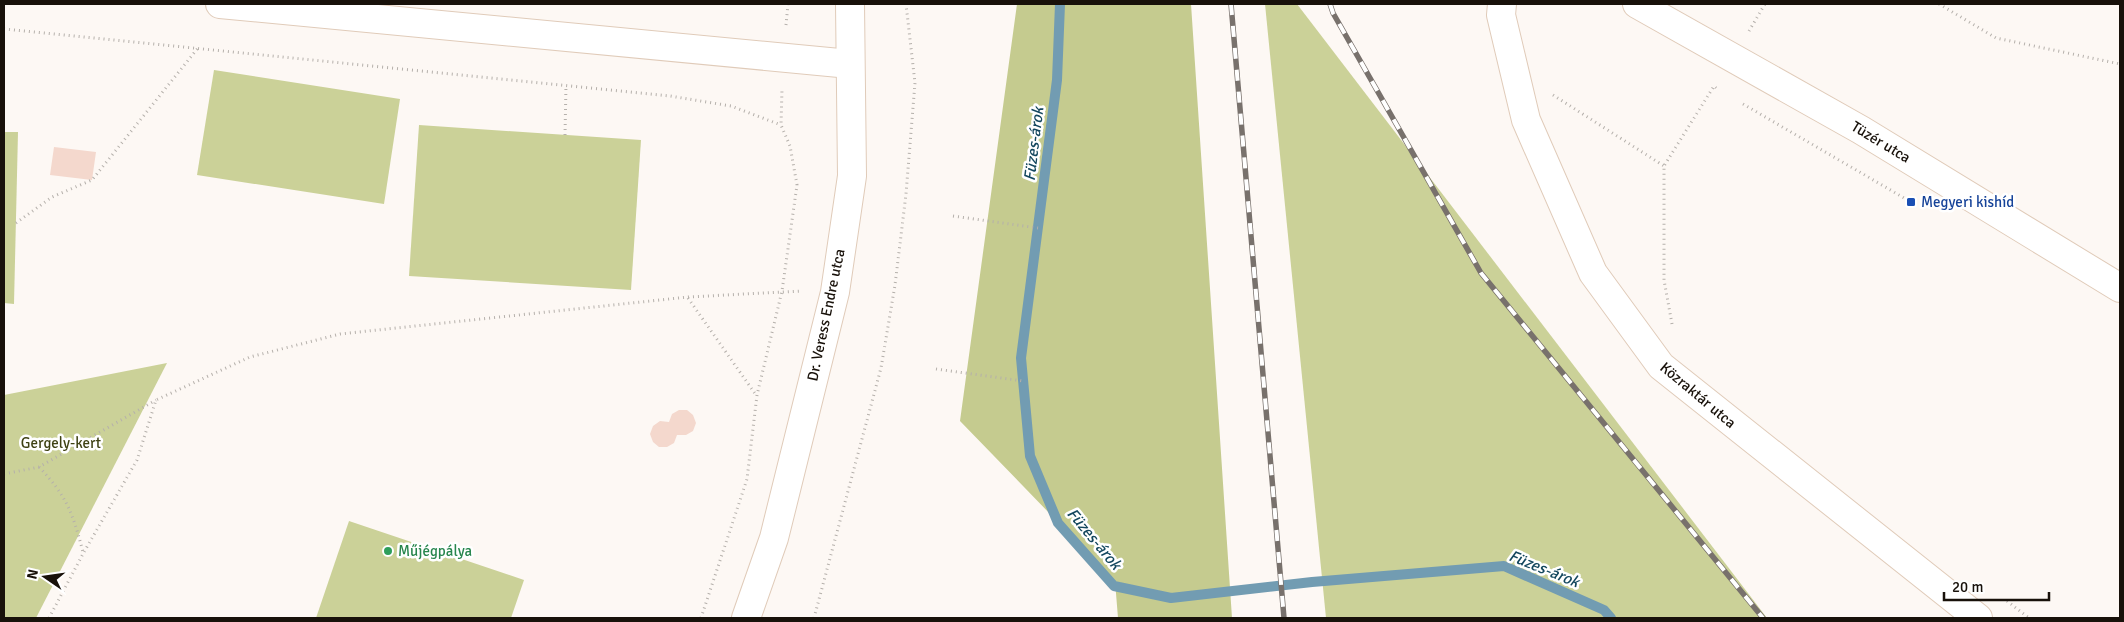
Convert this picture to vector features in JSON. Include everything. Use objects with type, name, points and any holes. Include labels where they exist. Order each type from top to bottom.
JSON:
[{"type":"street","points":[[220,4],[850,64]]},
{"type":"street","name":"Dr. Veress Endre utca","points":[[746,618],[774,538],[835,292],[852,176],[850,4]]},
{"type":"street","name":"Közraktár utca","points":[[1502,4],[1501,15],[1526,120],[1593,273],[1661,366],[1978,618]]},
{"type":"street","name":"Tüzér utca","points":[[1638,5],[1861,130],[2120,288]]},
{"type":"path","points":[[701,618],[747,480],[756,395],[782,291],[797,185],[790,146],[781,125],[782,58],[788,4]]},
{"type":"path","points":[[814,618],[881,368],[895,285],[906,194],[914,83],[906,4]]},
{"type":"path","points":[[1746,36],[1765,4]]},
{"type":"path","points":[[1939,4],[1996,38],[2120,64]]},
{"type":"path","points":[[4,29],[670,96],[731,106],[781,125]]},
{"type":"path","points":[[16,223],[52,197],[92,180],[198,48]]},
{"type":"path","points":[[565,135],[566,85]]},
{"type":"path","points":[[1673,328],[1664,280],[1664,166],[1714,86],[1722,91]]},
{"type":"path","points":[[1549,92],[1664,166]]},
{"type":"path","points":[[1739,101],[1911,202]]},
{"type":"path","points":[[953,216],[1038,228]]},
{"type":"path","points":[[4,474],[39,467],[156,400],[250,357],[340,334],[688,297],[782,291],[835,292]]},
{"type":"path","points":[[688,297],[756,395]]},
{"type":"path","points":[[936,369],[1023,381]]},
{"type":"path","points":[[49,618],[84,552],[137,460],[156,400]]},
{"type":"path","points":[[39,467],[55,484],[72,512],[84,552]]},
{"type":"path","points":[[2005,600],[2029,618]]},
{"type":"green space","points":[[1017,4],[1191,4],[1232,618],[1118,618],[1115,581],[960,421]]},
{"type":"green space","points":[[1265,4],[1297,4],[1767,618],[1326,618]]},
{"type":"green space","points":[[214,70],[400,99],[384,204],[197,175]]},
{"type":"green space","points":[[419,125],[641,140],[631,290],[409,276]]},
{"type":"green space","points":[[4,132],[18,132],[14,304],[4,303]]},
{"type":"green space","name":"Gergely-kert","points":[[167,363],[36,618],[4,618],[4,395]]},
{"type":"green space","name":"Műjégpálya","points":[[349,521],[524,580],[511,618],[316,618]]},
{"type":"building","points":[[54,147],[96,152],[92,180],[50,175]]},
{"type":"building","points":[[679,410],[687,410],[693,415],[696,423],[693,431],[686,435],[677,435],[674,443],[667,447],[659,447],[653,442],[650,434],[653,426],[660,421],[669,422],[672,414]]},
{"type":"waterway","name":"Füzes-árok","points":[[1060,4],[1057,80],[1021,358],[1030,456],[1058,523],[1114,586],[1171,598],[1312,582],[1504,566],[1604,610],[1611,618]]},
{"type":"railway","points":[[1231,4],[1284,618]]},
{"type":"railway","points":[[1330,4],[1333,13],[1481,273],[1763,618]]},
{"type":"place","name":"Megyeri kishíd","points":[[1911,202]]},
{"type":"place","name":"Műjégpálya","points":[[388,551]]}]
